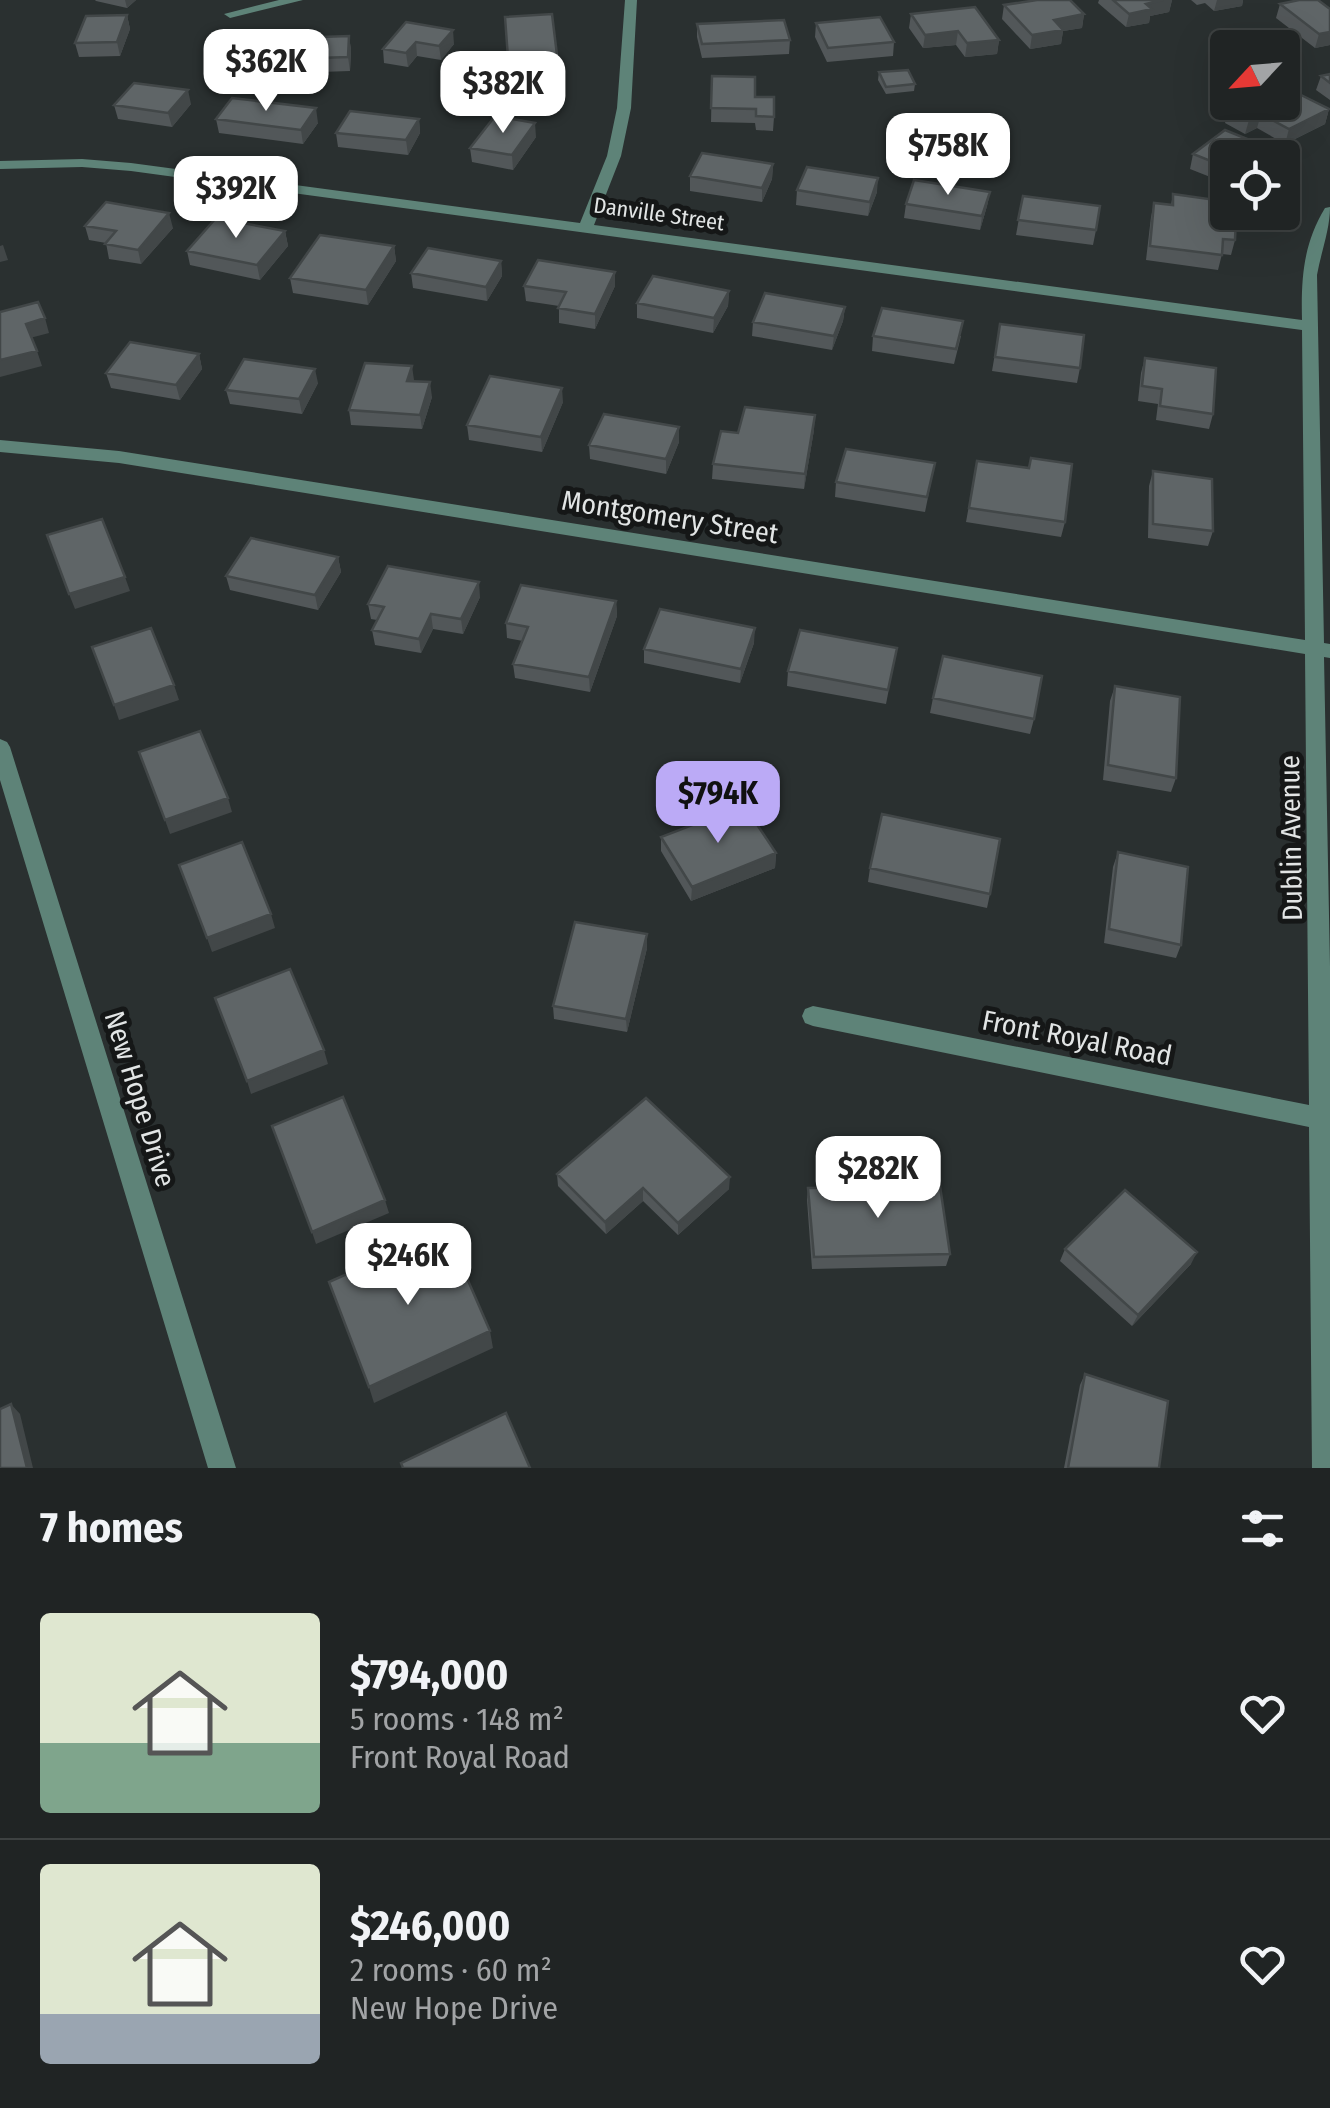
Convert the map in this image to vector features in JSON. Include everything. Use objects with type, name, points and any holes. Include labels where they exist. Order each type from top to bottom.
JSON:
[{"type":"street","points":[[230,14],[296,0]]},
{"type":"street","points":[[586,227],[614,156],[624,108],[630,0]]},
{"type":"street","name":"Danville Street","points":[[0,165],[82,163],[132,167],[1310,326]]},
{"type":"street","name":"Dublin Avenue","points":[[1326,1468],[1323,650],[1309,275],[1318,236],[1330,212]]},
{"type":"street","name":"Montgomery Street","points":[[0,446],[119,457],[1323,650]]},
{"type":"street","name":"New Hope Drive","points":[[0,747],[222,1468]]},
{"type":"street","name":"Front Royal Road","points":[[813,1016],[1327,1119]]},
{"type":"building","points":[[1070,0],[1084,14],[1054,20],[1063,30],[1032,35],[1004,5]]},
{"type":"building","points":[[1113,0],[1163,0],[1146,4],[1152,9],[1129,14]]},
{"type":"building","points":[[1318,0],[1330,9],[1330,32],[1319,34],[1280,4]]},
{"type":"building","points":[[975,7],[999,40],[967,43],[958,31],[925,35],[911,14]]},
{"type":"building","points":[[552,14],[557,55],[508,58],[505,17]]},
{"type":"building","points":[[127,15],[117,42],[75,43],[86,16]]},
{"type":"building","points":[[880,17],[894,42],[828,48],[816,23]]},
{"type":"building","points":[[784,20],[790,40],[702,44],[697,24]]},
{"type":"building","points":[[406,22],[453,30],[439,46],[416,42],[406,53],[383,49]]},
{"type":"building","points":[[349,36],[348,57],[289,59],[291,38]]},
{"type":"building","points":[[908,70],[915,84],[886,87],[879,72]]},
{"type":"building","points":[[712,76],[755,77],[755,97],[774,97],[774,117],[756,116],[756,109],[711,108]]},
{"type":"building","points":[[134,83],[188,90],[168,113],[114,105]]},
{"type":"building","points":[[1300,94],[1329,109],[1289,129],[1272,120],[1300,120]]},
{"type":"building","points":[[232,98],[316,108],[301,130],[216,119]]},
{"type":"building","points":[[350,111],[419,119],[406,140],[336,133]]},
{"type":"building","points":[[495,116],[535,123],[512,155],[470,148]]},
{"type":"building","points":[[1225,130],[1250,140],[1212,140]]},
{"type":"building","points":[[1210,141],[1210,161],[1193,154]]},
{"type":"building","points":[[702,153],[773,164],[762,188],[690,176]]},
{"type":"building","points":[[807,167],[878,178],[870,202],[797,190]]},
{"type":"building","points":[[914,180],[990,192],[982,216],[906,204]]},
{"type":"building","points":[[1173,194],[1210,199],[1210,230],[1235,230],[1235,240],[1223,239],[1222,255],[1150,246],[1154,203],[1173,205]]},
{"type":"building","points":[[1023,196],[1100,206],[1096,230],[1018,220]]},
{"type":"building","points":[[106,202],[169,213],[138,250],[105,244],[116,231],[85,226]]},
{"type":"building","points":[[216,218],[285,231],[257,265],[187,251]]},
{"type":"building","points":[[320,235],[394,246],[366,290],[290,278]]},
{"type":"building","points":[[428,248],[501,261],[486,287],[411,273]]},
{"type":"building","points":[[538,260],[615,272],[595,314],[558,308],[566,292],[524,286]]},
{"type":"building","points":[[653,276],[729,291],[714,318],[637,303]]},
{"type":"building","points":[[765,293],[845,307],[834,336],[753,322]]},
{"type":"building","points":[[38,302],[45,318],[26,324],[37,351],[0,360],[0,312]]},
{"type":"building","points":[[882,308],[963,321],[956,349],[873,336]]},
{"type":"building","points":[[1000,324],[1084,335],[1080,368],[995,357]]},
{"type":"building","points":[[130,342],[199,354],[176,385],[106,373]]},
{"type":"building","points":[[1145,358],[1216,368],[1213,414],[1160,406],[1162,389],[1142,386]]},
{"type":"building","points":[[244,359],[315,369],[299,399],[226,390]]},
{"type":"building","points":[[365,363],[412,366],[407,381],[430,382],[420,415],[349,410]]},
{"type":"building","points":[[490,376],[562,388],[541,437],[467,425]]},
{"type":"building","points":[[745,407],[815,415],[805,474],[713,464],[721,431],[738,433]]},
{"type":"building","points":[[604,414],[679,427],[666,459],[589,445]]},
{"type":"building","points":[[846,449],[935,463],[927,497],[836,482]]},
{"type":"building","points":[[1031,458],[1072,464],[1065,522],[969,508],[977,461],[1029,468]]},
{"type":"building","points":[[1153,471],[1212,479],[1213,531],[1153,524]]},
{"type":"building","points":[[102,519],[125,577],[69,594],[47,535]]},
{"type":"building","points":[[251,538],[338,557],[315,595],[226,576]]},
{"type":"building","points":[[388,566],[479,582],[461,619],[431,614],[419,639],[372,630],[384,607],[368,604]]},
{"type":"building","points":[[521,585],[616,601],[589,677],[513,664],[528,627],[506,623]]},
{"type":"building","points":[[660,609],[755,628],[741,669],[644,649]]},
{"type":"building","points":[[151,628],[174,685],[114,705],[92,647]]},
{"type":"building","points":[[800,630],[897,648],[888,690],[788,671]]},
{"type":"building","points":[[943,656],[1042,676],[1034,719],[933,698]]},
{"type":"building","points":[[1115,686],[1180,697],[1176,778],[1108,765]]},
{"type":"building","points":[[200,731],[228,798],[165,820],[139,752]]},
{"type":"building","points":[[744,805],[776,853],[692,887],[661,837]]},
{"type":"building","points":[[882,814],[1000,839],[990,894],[870,868]]},
{"type":"building","points":[[242,842],[271,914],[207,938],[179,865]]},
{"type":"building","points":[[1118,852],[1188,867],[1181,945],[1109,929]]},
{"type":"building","points":[[575,922],[647,934],[626,1019],[553,1006]]},
{"type":"building","points":[[290,969],[324,1050],[247,1081],[215,998]]},
{"type":"building","points":[[343,1097],[385,1200],[312,1232],[272,1126]]},
{"type":"building","points":[[646,1098],[730,1177],[678,1223],[643,1188],[605,1222],[557,1174]]},
{"type":"building","points":[[940,1186],[950,1254],[814,1257],[808,1188]]},
{"type":"building","points":[[1125,1190],[1197,1252],[1138,1315],[1065,1249]]},
{"type":"building","points":[[446,1230],[490,1331],[369,1387],[329,1282]]},
{"type":"building","points":[[1085,1374],[1168,1401],[1159,1468],[1068,1468]]},
{"type":"building","points":[[11,1404],[27,1468],[0,1468],[0,1409]]},
{"type":"building","points":[[506,1413],[530,1468],[403,1468],[401,1463]]}]
